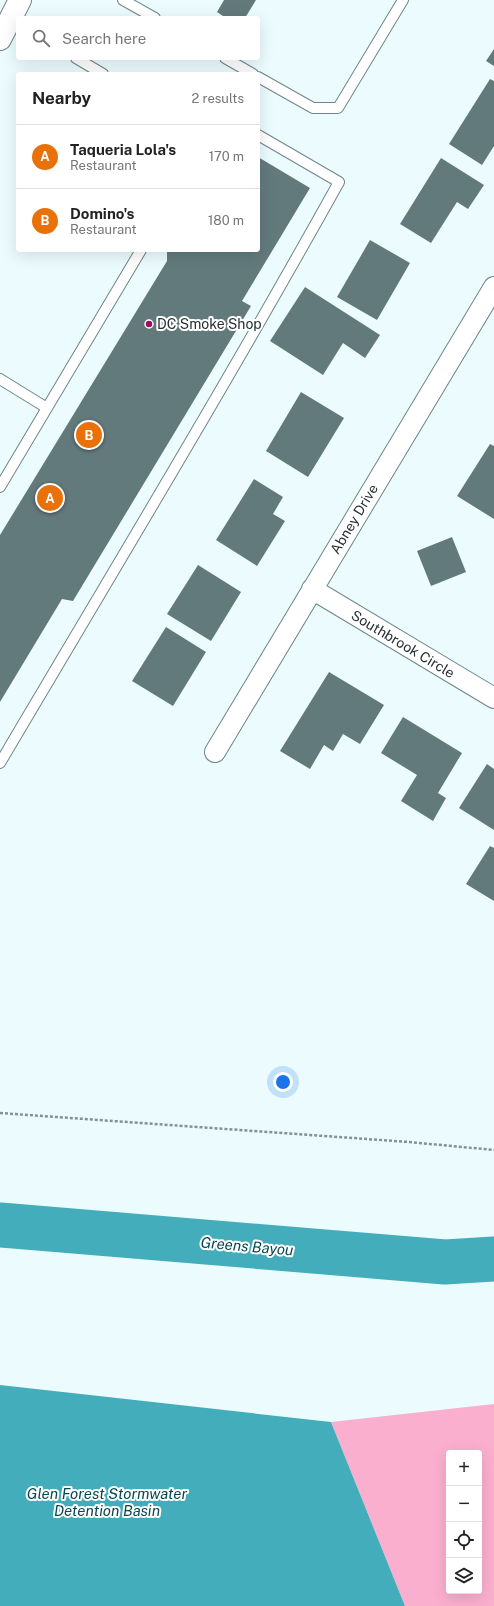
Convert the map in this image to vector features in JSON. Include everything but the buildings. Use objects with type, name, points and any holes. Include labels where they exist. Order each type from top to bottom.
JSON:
[{"type":"main road","points":[[0,38],[14,21],[20,0]]},
{"type":"street","name":"Abney Drive","points":[[215,752],[494,287]]},
{"type":"street","name":"Southbrook Circle","points":[[312,589],[494,698]]},
{"type":"lane","points":[[123,0],[151,16]]},
{"type":"lane","points":[[260,78],[312,108],[338,108],[402,0]]},
{"type":"lane","points":[[79,60],[100,72]]},
{"type":"lane","points":[[228,60],[250,72]]},
{"type":"lane","points":[[0,763],[117,568],[268,310],[339,182],[260,136]]},
{"type":"lane","points":[[0,487],[139,252]]},
{"type":"lane","points":[[0,379],[47,408]]},
{"type":"path","points":[[0,1113],[409,1142],[494,1150]]},
{"type":"shaded area","points":[[494,1404],[494,1606],[405,1606],[331,1422]]},
{"type":"water","name":"Glen Forest Stormwater Detention Basin","points":[[0,1385],[331,1422],[405,1606],[0,1606]]},
{"type":"waterway","name":"Greens Bayou","points":[[0,1225],[445,1262],[494,1259]]},
{"type":"place","name":"DC Smoke Shop","points":[[149,324]]},
{"type":"place","name":"Domino's","points":[[89,435]]},
{"type":"place","name":"Taqueria Lola's","points":[[50,498]]}]
